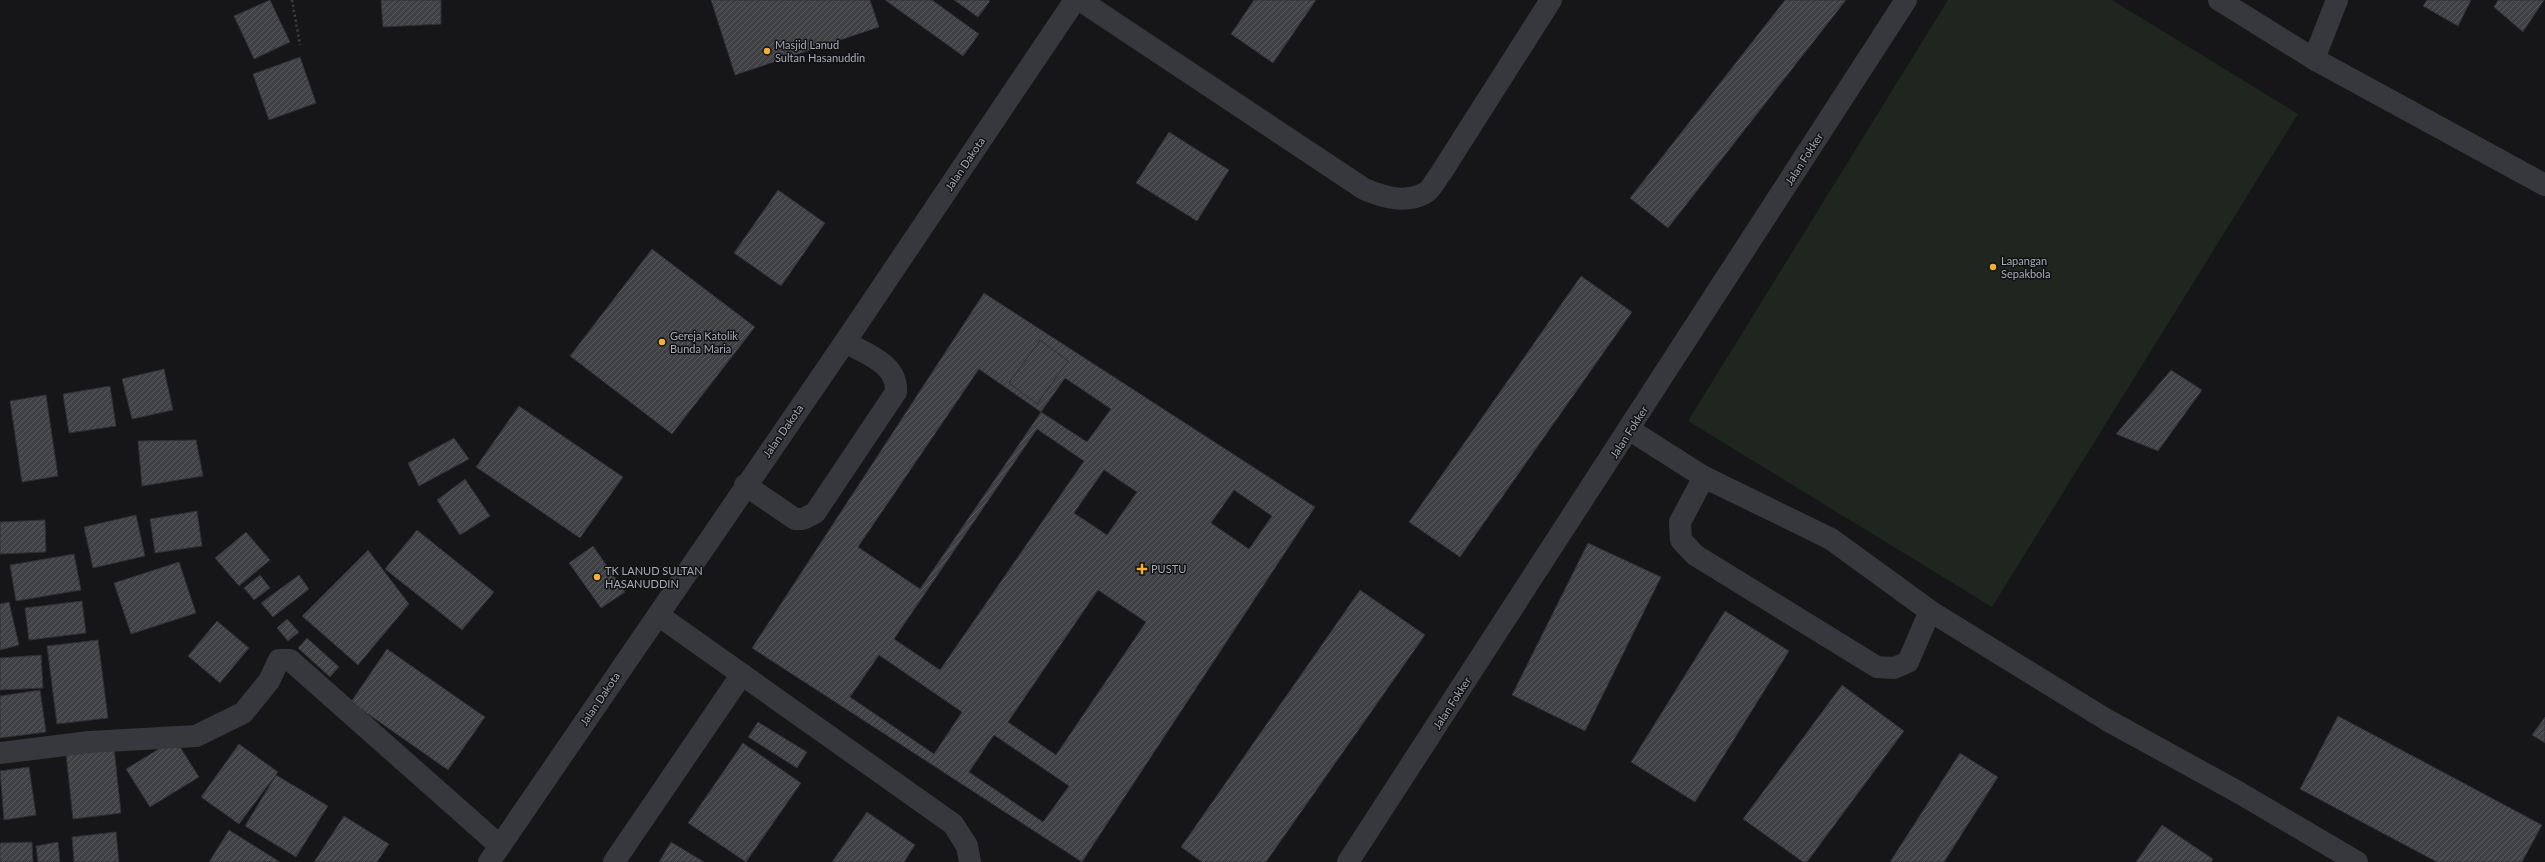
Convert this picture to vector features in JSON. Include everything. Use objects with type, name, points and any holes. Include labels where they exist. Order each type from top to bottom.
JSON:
[{"type":"street","name":"Jalan Dakota","points":[[495,854],[845,342],[1075,0]]},
{"type":"street","points":[[1080,0],[1364,189],[1387,198],[1402,199],[1425,193],[1441,173],[1551,0]]},
{"type":"street","name":"Jalan Fokker","points":[[1348,862],[1630,430],[1906,0]]},
{"type":"street","points":[[2219,0],[2314,59],[2545,185]]},
{"type":"street","points":[[2314,59],[2337,0]]},
{"type":"street","points":[[746,485],[795,519],[803,520],[815,513],[896,392],[897,384],[890,369],[845,342]]},
{"type":"street","points":[[1630,430],[1704,476],[1831,539],[1930,611],[2107,720],[2238,792],[2357,862]]},
{"type":"street","points":[[1704,476],[1680,522],[1681,540],[1695,555],[1877,667],[1894,668],[1908,662],[1930,611]]},
{"type":"street","points":[[658,614],[953,824],[967,846],[970,862]]},
{"type":"street","points":[[0,753],[89,742],[196,736],[243,714],[269,681],[279,660],[290,660],[495,854]]},
{"type":"street","points":[[614,862],[742,674]]},
{"type":"path","points":[[292,0],[300,45]]},
{"type":"shaded area","name":"Lapangan Sepakbola","points":[[1948,0],[2112,0],[2298,114],[1992,607],[1688,421]]},
{"type":"building","points":[[270,0],[290,42],[254,59],[234,16]]},
{"type":"building","points":[[381,0],[441,0],[441,24],[383,27]]},
{"type":"building","name":"Masjid Lanud Sultan Hasanuddin","points":[[711,0],[870,0],[879,27],[735,75]]},
{"type":"building","points":[[885,0],[932,0],[979,34],[963,56]]},
{"type":"building","points":[[954,0],[988,0],[990,1],[978,17]]},
{"type":"building","points":[[1254,0],[1316,0],[1273,63],[1231,34]]},
{"type":"building","points":[[1785,0],[1846,0],[1668,228],[1630,198]]},
{"type":"building","points":[[2427,0],[2471,0],[2458,26],[2423,6]]},
{"type":"building","points":[[2498,0],[2544,0],[2523,32],[2494,7]]},
{"type":"building","points":[[300,57],[316,103],[269,120],[253,74]]},
{"type":"building","points":[[1169,132],[1229,170],[1197,221],[1136,183]]},
{"type":"building","points":[[778,190],[825,223],[781,286],[734,253]]},
{"type":"building","name":"Gereja Katolik Bunda Maria","points":[[652,249],[755,327],[672,434],[570,356]]},
{"type":"building","points":[[1581,276],[1632,312],[1460,557],[1409,522]]},
{"type":"building","name":"PUSTU","points":[[984,293],[1315,507],[1082,862],[752,648]],"holes":[[[979,369],[1041,412],[920,589],[858,547]],[[1065,378],[1111,409],[1087,442],[1041,412]],[[1037,429],[1084,461],[940,670],[894,639]],[[1104,470],[1137,492],[1107,535],[1074,513]],[[1234,490],[1272,516],[1249,549],[1211,523]],[[1098,590],[1146,622],[1056,755],[1008,722]],[[879,655],[962,712],[934,754],[850,697]],[[994,735],[1069,786],[1043,822],[969,772]]]},
{"type":"building","points":[[1040,340],[1068,361],[1037,404],[1009,383]]},
{"type":"building","points":[[164,369],[173,410],[132,419],[122,379]]},
{"type":"building","points":[[2171,370],[2202,390],[2158,451],[2116,434]]},
{"type":"building","points":[[110,386],[116,426],[69,433],[63,394]]},
{"type":"building","points":[[46,395],[58,476],[22,482],[10,401]]},
{"type":"building","points":[[519,406],[623,477],[580,538],[476,467]]},
{"type":"building","points":[[454,438],[469,459],[419,486],[408,463]]},
{"type":"building","points":[[196,440],[203,476],[142,486],[138,441]]},
{"type":"building","points":[[465,479],[490,516],[460,535],[437,500]]},
{"type":"building","points":[[197,511],[202,546],[155,553],[150,519]]},
{"type":"building","points":[[136,515],[145,556],[93,568],[84,527]]},
{"type":"building","points":[[45,520],[46,552],[0,554],[0,522]]},
{"type":"building","points":[[417,530],[494,592],[462,630],[385,569]]},
{"type":"building","points":[[246,532],[270,560],[239,586],[215,558]]},
{"type":"building","points":[[1588,543],[1661,577],[1585,731],[1512,695]]},
{"type":"building","name":"TK LANUD SULTAN HASANUDDIN","points":[[593,546],[625,592],[601,608],[569,563]]},
{"type":"building","points":[[368,550],[409,604],[358,665],[302,616]]},
{"type":"building","points":[[74,554],[81,590],[16,601],[10,565]]},
{"type":"building","points":[[179,562],[196,613],[131,634],[114,583]]},
{"type":"building","points":[[260,575],[270,588],[254,600],[244,588]]},
{"type":"building","points":[[299,575],[309,589],[273,617],[261,603]]},
{"type":"building","points":[[1360,590],[1425,635],[1266,862],[1202,862],[1181,847]]},
{"type":"building","points":[[82,601],[86,633],[29,640],[25,608]]},
{"type":"building","points":[[9,602],[19,645],[0,650],[0,604]]},
{"type":"building","points":[[1725,611],[1789,651],[1695,802],[1631,762]]},
{"type":"building","points":[[287,619],[299,632],[288,641],[277,628]]},
{"type":"building","points":[[217,621],[249,648],[220,683],[188,656]]},
{"type":"building","points":[[307,638],[339,667],[330,677],[298,648]]},
{"type":"building","points":[[98,640],[108,718],[57,724],[47,646]]},
{"type":"building","points":[[387,649],[485,717],[448,770],[351,702]]},
{"type":"building","points":[[41,655],[43,688],[0,690],[0,658]]},
{"type":"building","points":[[1842,685],[1904,731],[1807,862],[1803,862],[1743,819]]},
{"type":"building","points":[[40,690],[46,732],[0,738],[0,696]]},
{"type":"building","points":[[2338,716],[2542,825],[2522,862],[2437,862],[2300,789]]},
{"type":"building","points":[[2545,717],[2545,743],[2532,735]]},
{"type":"building","points":[[758,722],[807,752],[797,768],[748,737]]},
{"type":"building","points":[[175,739],[199,777],[150,807],[126,769]]},
{"type":"building","points":[[743,743],[801,783],[746,862],[688,823]]},
{"type":"building","points":[[239,744],[278,772],[239,824],[201,797]]},
{"type":"building","points":[[114,748],[121,813],[73,819],[66,754]]},
{"type":"building","points":[[1960,753],[1998,777],[1944,862],[1890,862]]},
{"type":"building","points":[[29,767],[36,815],[4,820],[0,771]]},
{"type":"building","points":[[276,775],[328,806],[296,857],[245,826]]},
{"type":"building","points":[[867,812],[915,845],[904,862],[832,862]]},
{"type":"building","points":[[344,816],[389,844],[377,862],[314,862]]},
{"type":"building","points":[[2162,825],[2213,859],[2211,862],[2136,862]]},
{"type":"building","points":[[229,830],[280,862],[209,862]]},
{"type":"building","points":[[116,832],[119,862],[74,862],[72,837]]},
{"type":"building","points":[[32,842],[33,862],[0,862],[0,843]]},
{"type":"building","points":[[58,842],[60,862],[38,862],[36,846]]},
{"type":"building","points":[[671,842],[704,862],[659,862]]},
{"type":"place","name":"Masjid Lanud Sultan Hasanuddin","points":[[767,51]]},
{"type":"place","name":"Lapangan Sepakbola","points":[[1993,267]]},
{"type":"place","name":"Gereja Katolik Bunda Maria","points":[[662,342]]},
{"type":"place","name":"PUSTU","points":[[1142,569]]},
{"type":"place","name":"TK LANUD SULTAN HASANUDDIN","points":[[597,577]]}]
